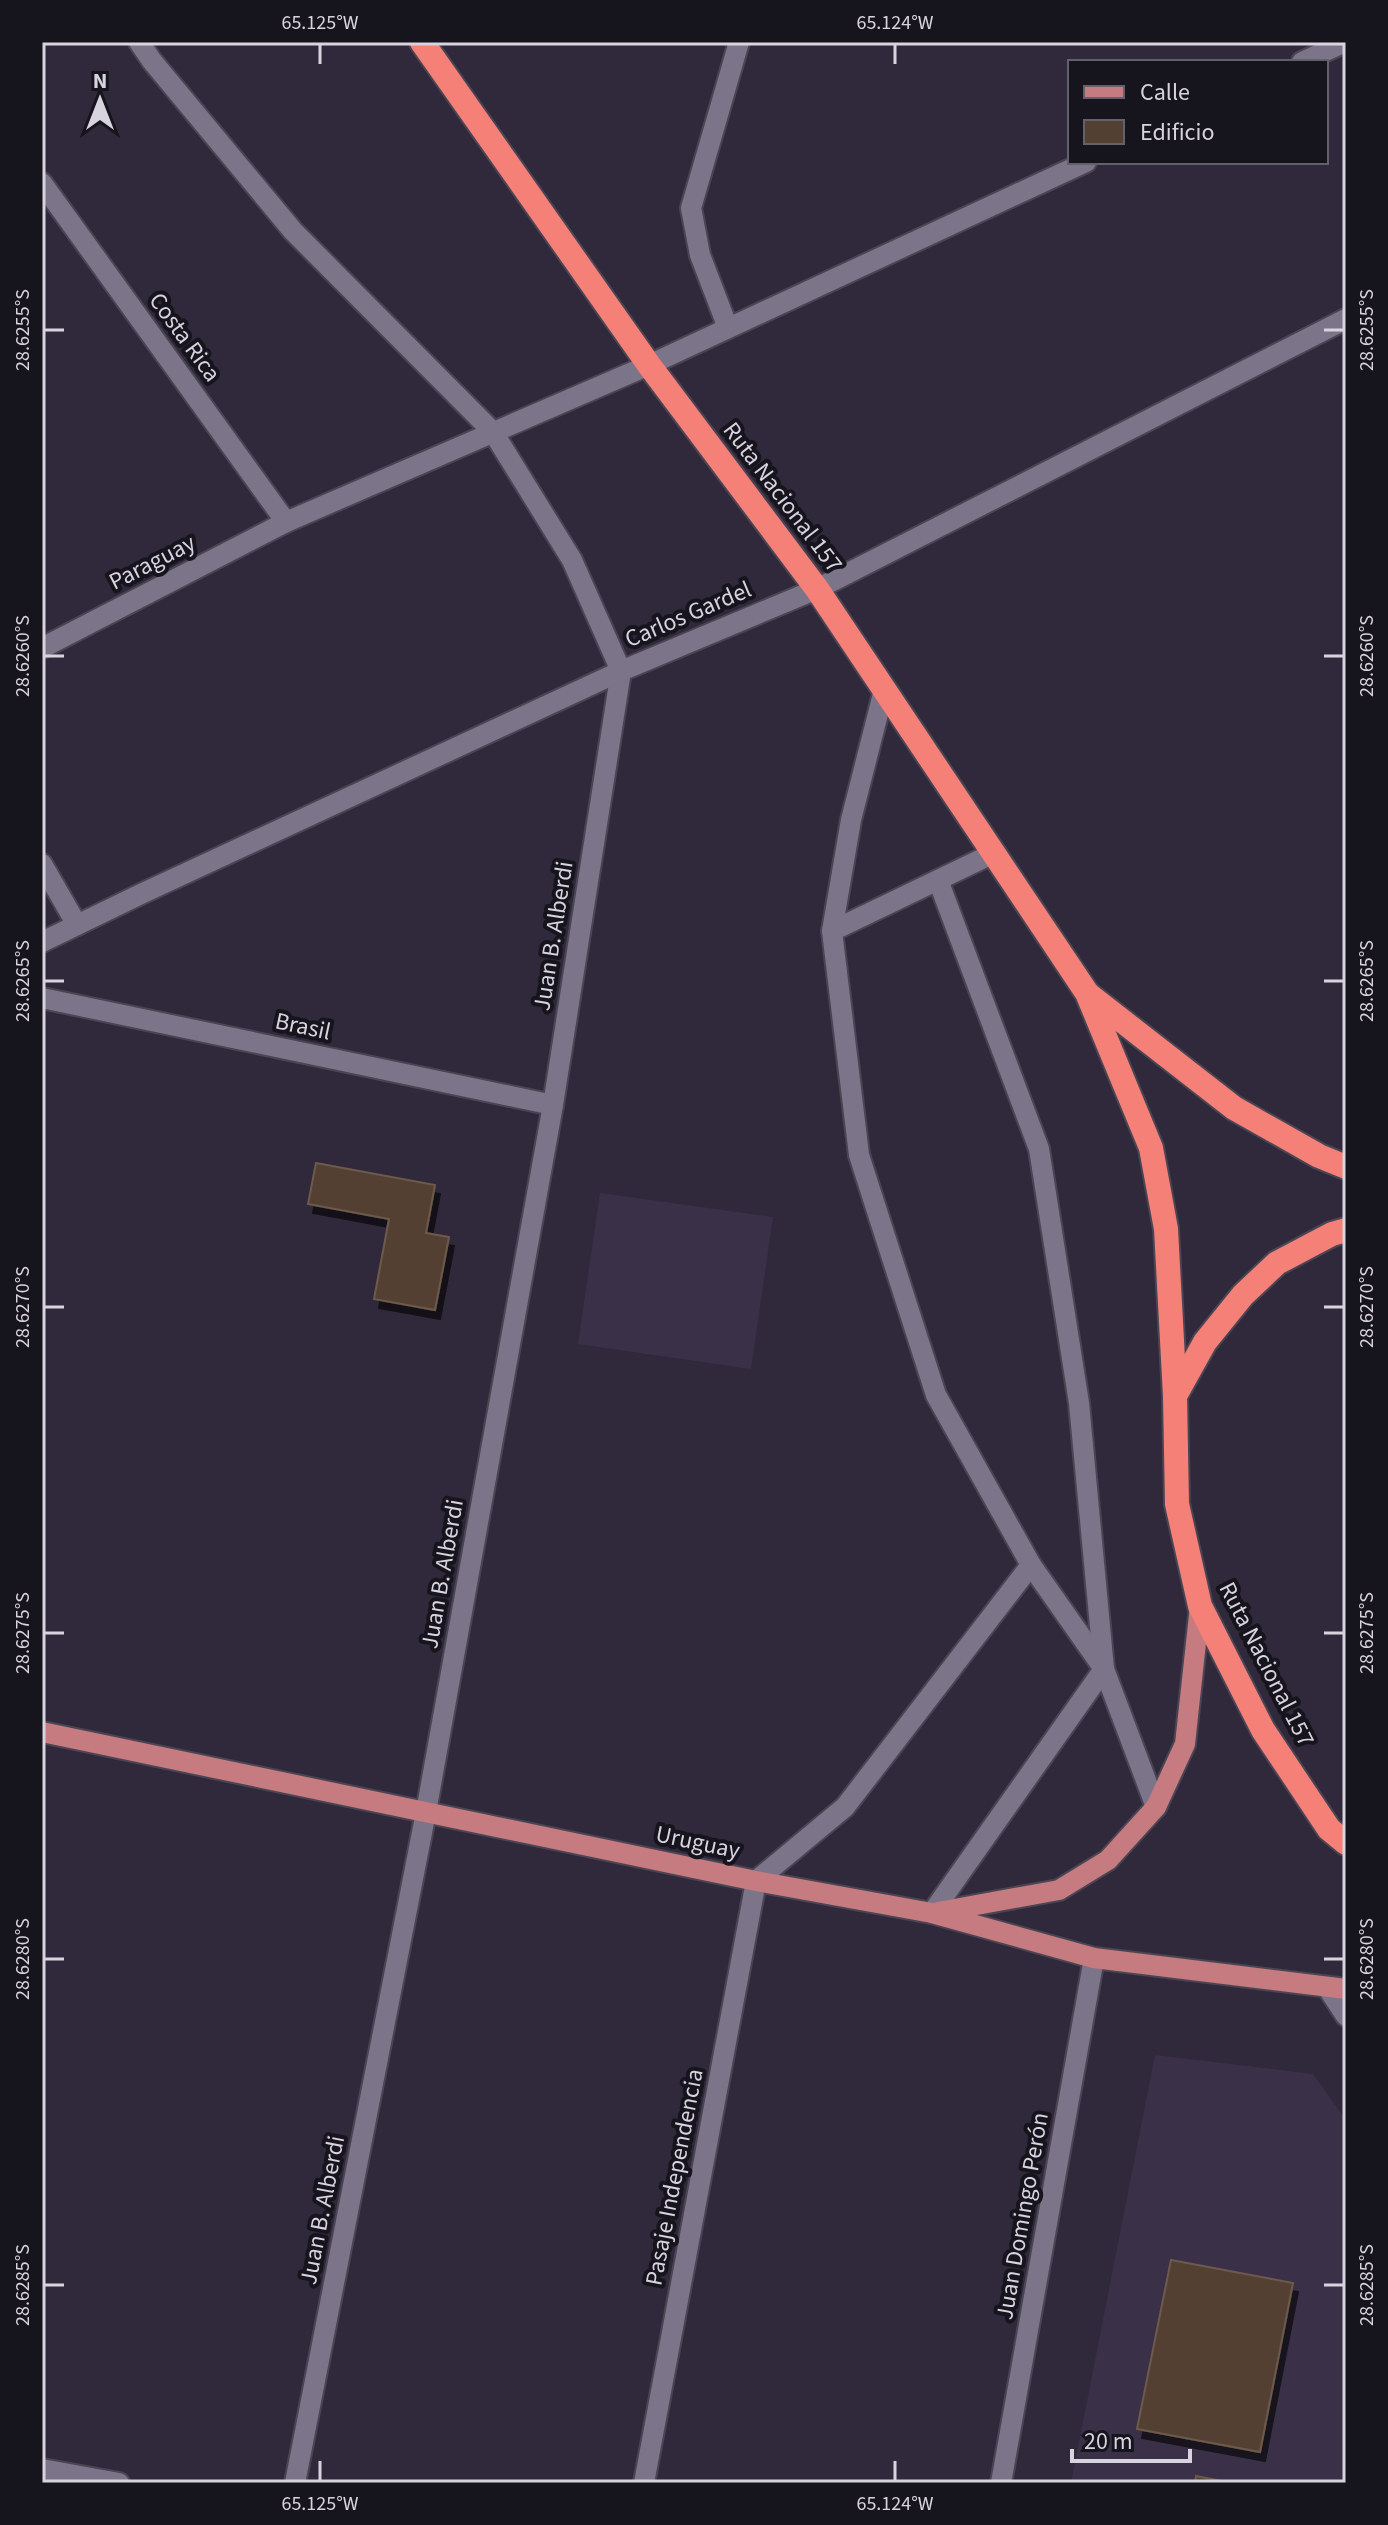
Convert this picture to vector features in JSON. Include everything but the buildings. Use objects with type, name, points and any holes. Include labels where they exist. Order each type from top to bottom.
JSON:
[{"type":"highway","name":"Ruta Nacional 157","points":[[422,42],[649,365],[817,589],[1087,993],[1151,1148],[1166,1229],[1177,1504],[1200,1606],[1263,1730],[1329,1829],[1346,1843]]},
{"type":"highway","name":"Ruta Nacional 157","points":[[1087,993],[1234,1108],[1319,1156],[1346,1167]]},
{"type":"highway","points":[[1175,1396],[1205,1342],[1243,1295],[1277,1263],[1332,1234],[1346,1230]]},
{"type":"main road","points":[[932,1913],[1059,1890],[1108,1860],[1156,1807],[1185,1744],[1200,1606]]},
{"type":"main road","name":"Uruguay","points":[[42,1732],[756,1881],[932,1913],[1094,1958],[1336,1988]]},
{"type":"street","points":[[139,42],[293,231],[493,432],[572,560],[621,671]]},
{"type":"street","points":[[728,328],[700,255],[691,208],[739,42]]},
{"type":"street","points":[[1306,60],[1345,42]]},
{"type":"street","name":"Paraguay","points":[[42,648],[286,522],[649,365],[1082,164]]},
{"type":"street","name":"Costa Rica","points":[[42,183],[286,522]]},
{"type":"street","name":"Carlos Gardel","points":[[42,942],[621,671],[817,589],[1346,319]]},
{"type":"street","name":"Juan B. Alberdi","points":[[295,2483],[426,1812],[553,1105],[621,671]]},
{"type":"street","points":[[884,690],[851,820],[832,931],[859,1155],[936,1395],[1031,1565],[1104,1669],[1156,1807]]},
{"type":"street","points":[[832,931],[994,853]]},
{"type":"street","points":[[42,864],[77,925]]},
{"type":"street","points":[[932,1913],[1104,1669],[1079,1403],[1039,1149],[938,880]]},
{"type":"street","name":"Brasil","points":[[42,998],[553,1105]]},
{"type":"street","points":[[756,1881],[845,1807],[1031,1565]]},
{"type":"street","name":"Pasaje Independencia","points":[[644,2483],[756,1881]]},
{"type":"street","name":"Juan Domingo Perón","points":[[1001,2483],[1094,1958]]},
{"type":"street","points":[[1336,1988],[1346,2016]]},
{"type":"street","points":[[42,2469],[119,2483]]},
{"type":"shaded area","points":[[600,1193],[773,1217],[751,1369],[578,1344]]},
{"type":"shaded area","points":[[1155,2055],[1313,2074],[1346,2120],[1346,2483],[1071,2483]]}]
